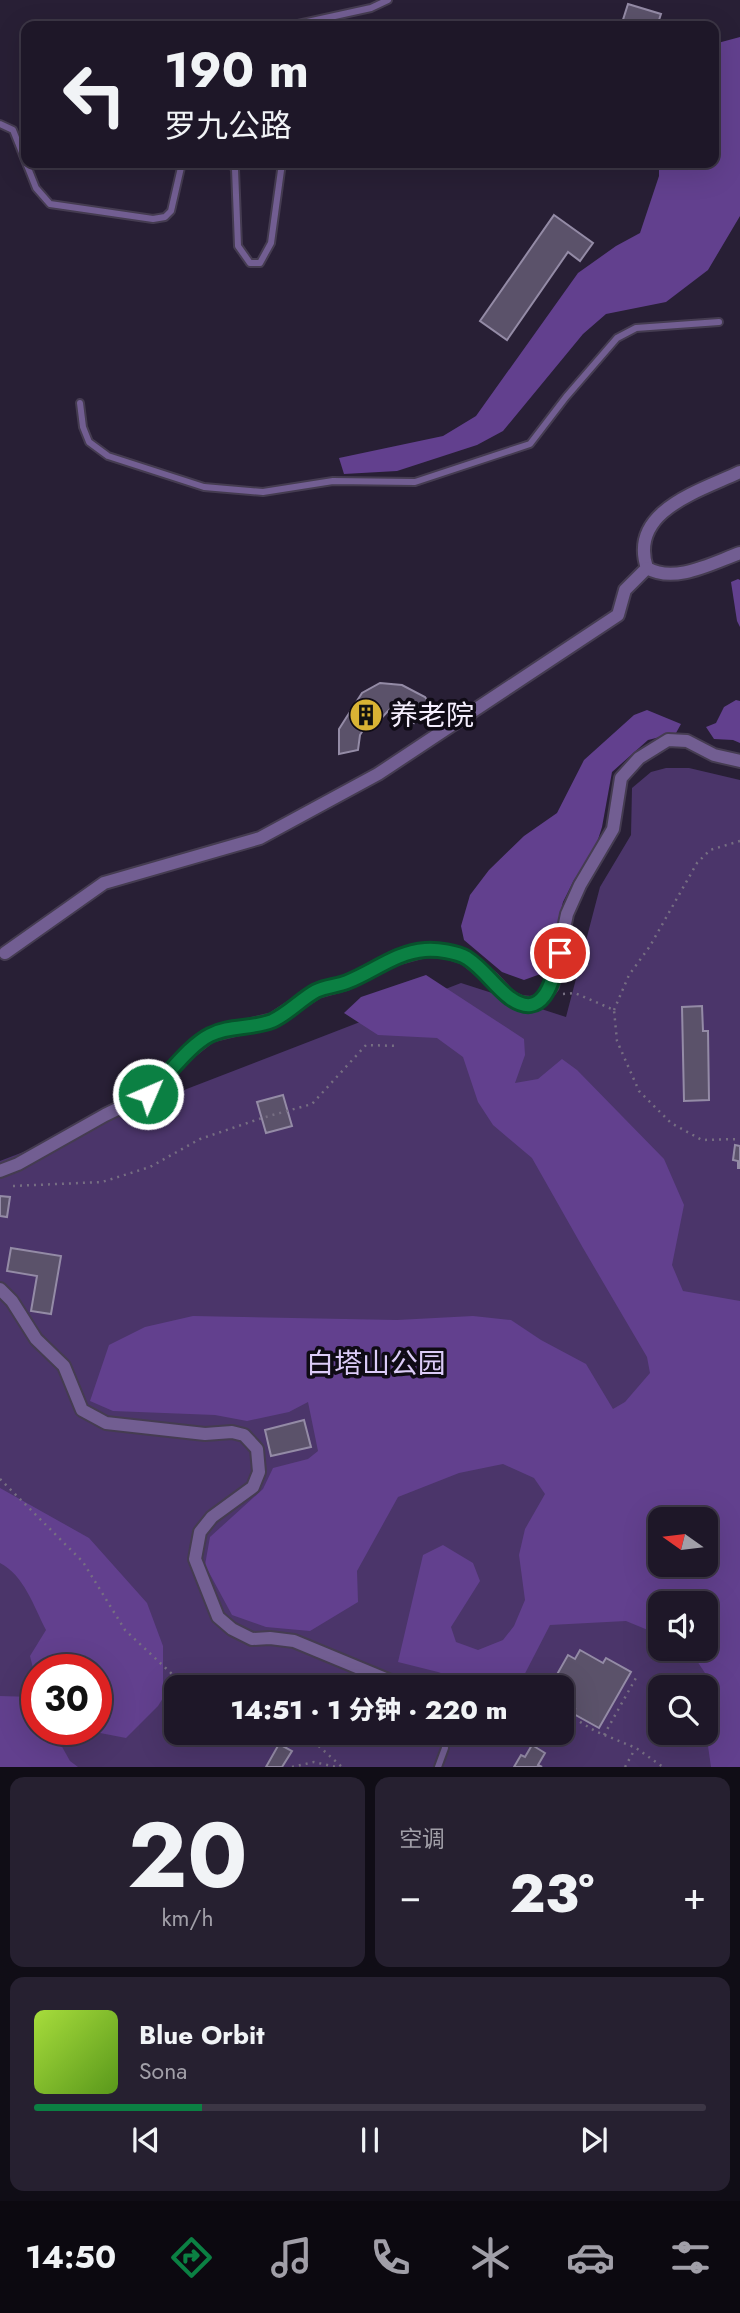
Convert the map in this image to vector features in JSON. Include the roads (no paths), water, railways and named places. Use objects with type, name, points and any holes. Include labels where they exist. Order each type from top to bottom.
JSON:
[{"type":"street","points":[[740,472],[667,508],[651,523],[642,553],[647,568],[658,574],[684,573],[740,553]]},
{"type":"street","points":[[5,953],[104,883],[260,838],[378,774],[618,615],[625,590],[647,568]]},
{"type":"street","points":[[0,1171],[148,1094],[191,1050],[210,1035],[273,1020],[317,990],[346,983],[392,959],[425,950],[446,951],[465,957],[510,998],[531,1004],[540,1001],[552,986],[567,914],[580,885],[613,829],[621,778],[639,758],[668,740],[687,741],[714,755],[740,761]]},
{"type":"street","points":[[0,1289],[12,1301],[36,1339],[64,1366],[82,1410],[106,1423],[205,1434],[232,1432],[244,1435],[257,1449],[259,1472],[253,1487],[212,1517],[200,1532],[195,1559],[218,1617],[232,1629],[252,1639],[270,1637],[293,1641],[376,1675]]},
{"type":"lane","points":[[312,21],[371,8],[388,0]]},
{"type":"lane","points":[[0,124],[13,130],[21,150]]},
{"type":"lane","points":[[28,168],[36,188],[50,204],[153,219],[165,217],[171,211],[181,168]]},
{"type":"lane","points":[[234,168],[238,246],[250,263],[260,263],[271,243],[281,168]]},
{"type":"lane","points":[[80,403],[83,427],[89,442],[108,456],[204,487],[263,492],[333,481],[415,482],[530,444],[617,338],[636,328],[719,322]]},
{"type":"lane","points":[[438,1767],[445,1745]]},
{"type":"place","name":"养老院","points":[[366,715]]},
{"type":"park label","name":"白塔山公园","points":[[376,1363]]}]
